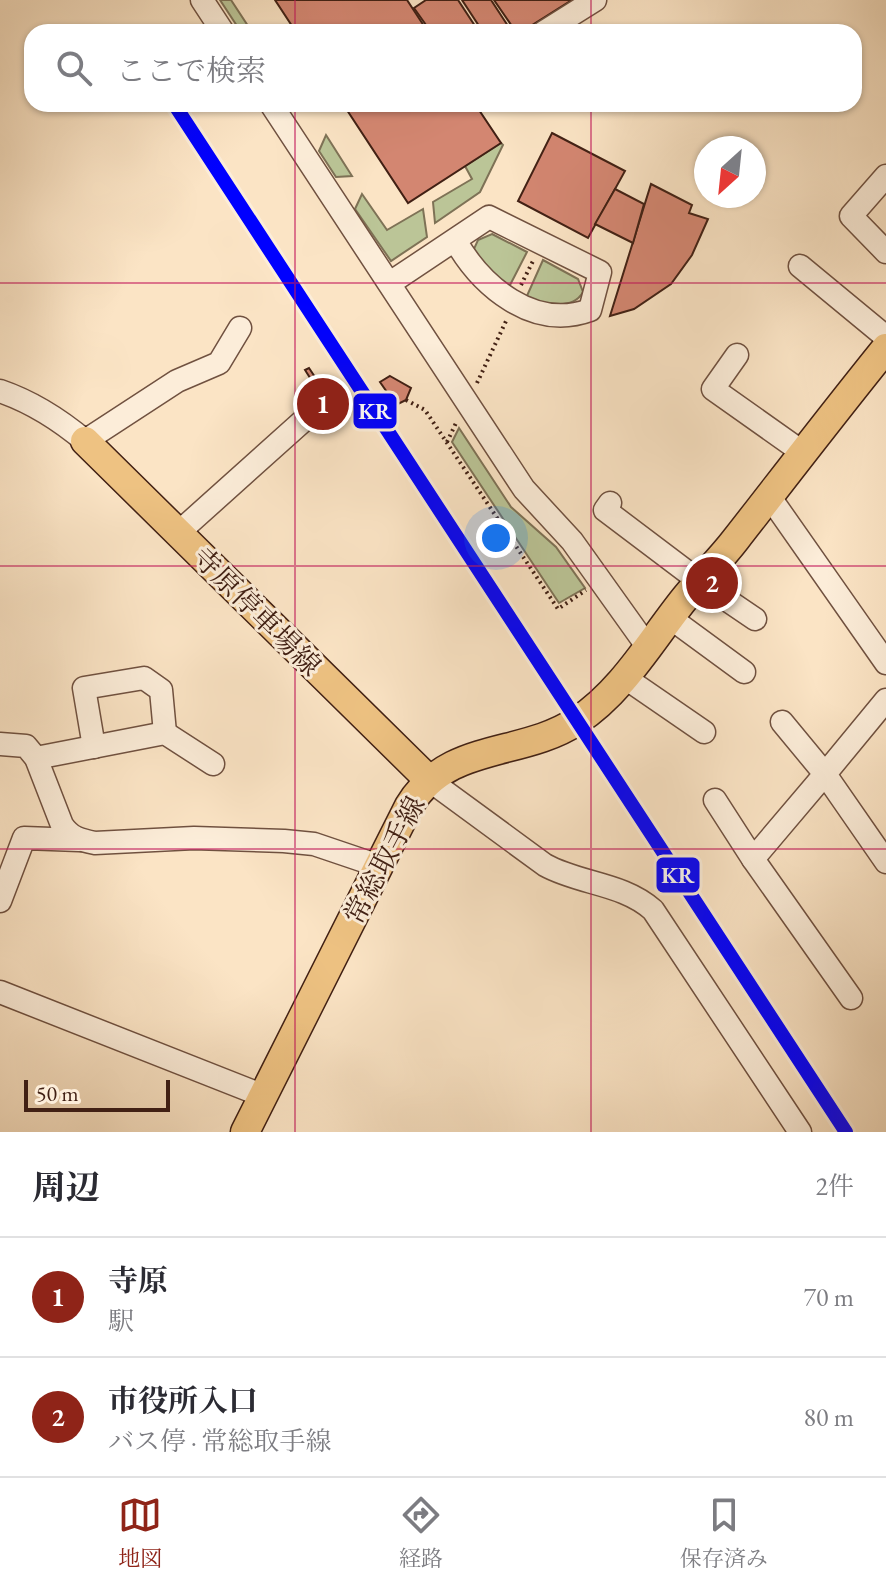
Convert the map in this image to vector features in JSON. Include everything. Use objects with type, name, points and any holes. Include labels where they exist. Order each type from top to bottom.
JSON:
[{"type":"main road","name":"常総取手線","points":[[245,1132],[409,806],[429,780],[438,772],[469,759],[547,736],[594,710],[735,541],[886,348]]},
{"type":"main road","name":"寺原停車場線","points":[[85,441],[429,780]]},
{"type":"street","points":[[202,0],[218,24]]},
{"type":"street","points":[[557,24],[595,0]]},
{"type":"street","points":[[276,112],[524,489],[572,541],[647,646]]},
{"type":"street","points":[[886,176],[851,216],[886,252]]},
{"type":"street","points":[[390,283],[489,217],[600,272],[590,310],[567,315],[533,309],[510,313],[467,260],[455,240]]},
{"type":"street","points":[[800,266],[886,337]]},
{"type":"street","points":[[0,391],[27,402],[69,427],[85,441],[177,381],[219,363],[240,328]]},
{"type":"street","points":[[737,355],[713,389],[802,452]]},
{"type":"street","points":[[178,533],[314,411]]},
{"type":"street","points":[[769,496],[886,663]]},
{"type":"street","points":[[610,503],[605,510],[755,619]]},
{"type":"street","points":[[669,617],[744,672]]},
{"type":"street","points":[[624,677],[704,732]]},
{"type":"street","points":[[94,747],[84,688],[144,678],[161,690],[165,733]]},
{"type":"street","points":[[753,859],[886,700]]},
{"type":"street","points":[[782,722],[825,774],[886,862]]},
{"type":"street","points":[[36,758],[165,733],[213,764]]},
{"type":"street","points":[[0,744],[26,746],[36,758],[62,825],[79,840]]},
{"type":"street","points":[[429,780],[545,865],[559,873],[622,892],[643,901],[653,910],[800,1132]]},
{"type":"street","points":[[715,800],[851,998]]},
{"type":"street","points":[[0,901],[24,838],[95,843],[194,838],[284,841],[314,844],[379,866]]},
{"type":"street","points":[[0,992],[264,1096]]},
{"type":"path","points":[[510,313],[542,242]]},
{"type":"path","points":[[406,400],[425,410],[558,609],[602,580]]},
{"type":"green space","points":[[220,0],[231,0],[247,24],[236,24]]},
{"type":"green space","points":[[326,135],[352,176],[336,177],[319,151]]},
{"type":"green space","points":[[501,143],[503,145],[480,192],[435,223],[433,202],[472,179],[465,166]]},
{"type":"green space","points":[[362,194],[387,230],[423,209],[427,237],[391,261],[355,209]]},
{"type":"green space","points":[[492,234],[527,252],[509,287],[492,276],[473,251],[478,240]]},
{"type":"green space","points":[[543,260],[578,279],[583,292],[578,298],[557,304],[526,298]]},
{"type":"green space","points":[[459,428],[511,507],[556,547],[585,588],[559,603],[452,442]]},
{"type":"building","points":[[275,0],[407,0],[423,24],[291,24]]},
{"type":"building","points":[[426,0],[458,0],[474,24],[425,24],[414,8]]},
{"type":"building","points":[[462,0],[491,0],[507,24],[478,24]]},
{"type":"building","points":[[494,0],[572,0],[534,24],[510,24]]},
{"type":"building","points":[[348,112],[480,112],[501,143],[408,203]]},
{"type":"building","points":[[552,133],[625,171],[588,238],[518,201]]},
{"type":"building","points":[[651,184],[692,205],[689,213],[708,219],[692,255],[671,284],[634,309],[610,316]]},
{"type":"building","points":[[615,189],[644,204],[633,243],[595,224]]},
{"type":"building","points":[[309,368],[321,386],[325,384],[344,413],[339,416],[343,422],[331,430],[308,402],[311,398],[304,387],[312,381],[305,370]]},
{"type":"building","points":[[390,376],[411,388],[406,400],[396,405],[380,382]]},
{"type":"transit line","name":"KR","points":[[179,112],[846,1132]]},
{"type":"place","name":"寺原","points":[[323,404]]},
{"type":"place","name":"市役所入口","points":[[712,583]]}]
